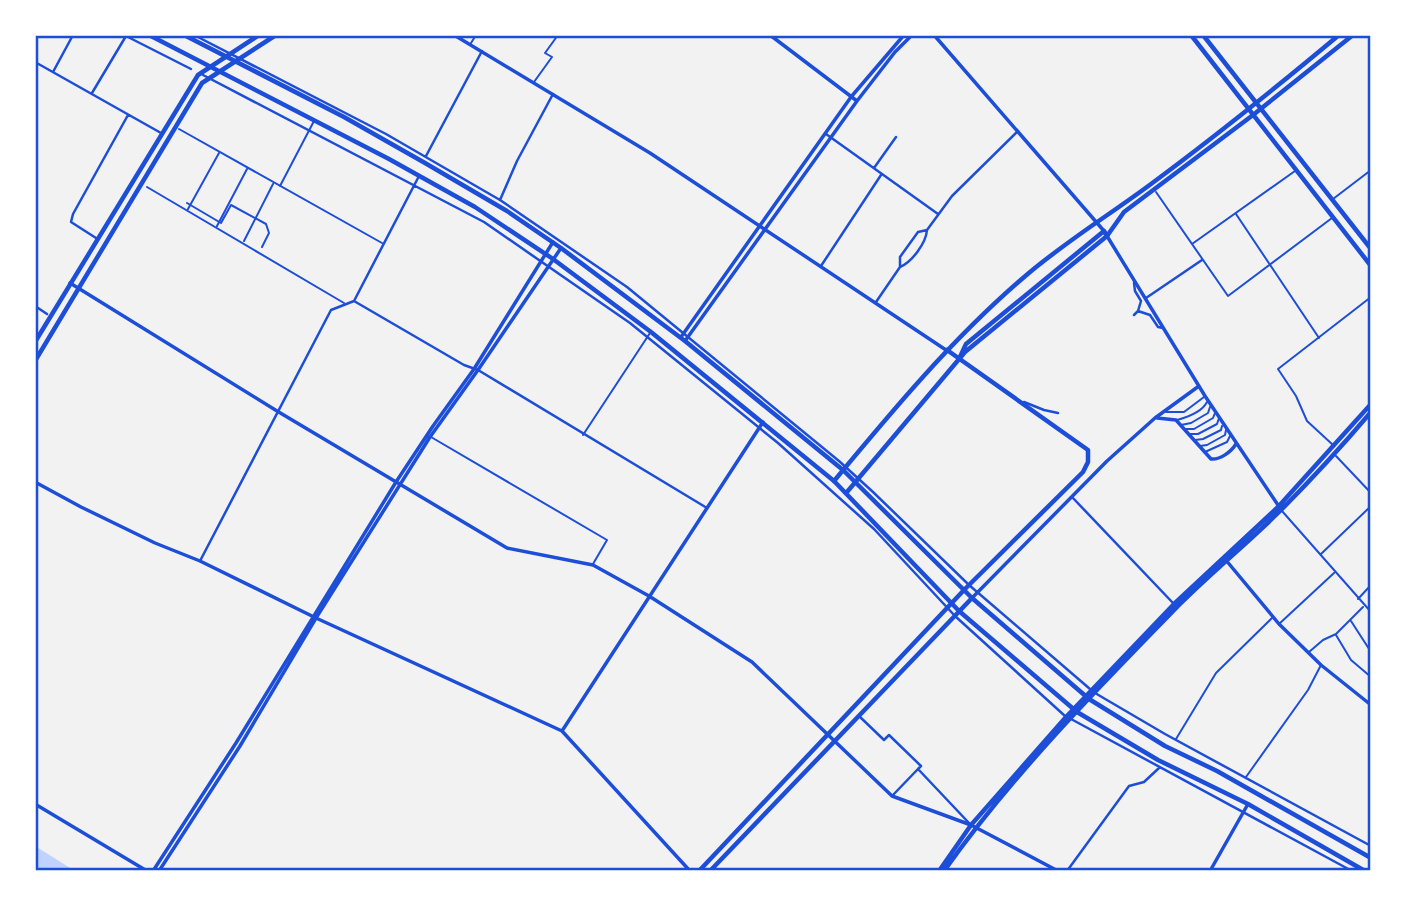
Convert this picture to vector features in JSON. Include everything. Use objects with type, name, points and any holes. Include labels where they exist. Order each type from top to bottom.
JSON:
[{"type":"main road","points":[[149,35],[419,176],[475,207],[546,254],[763,422],[847,492],[957,613],[1075,710],[1158,760],[1248,804],[1365,871]]},
{"type":"main road","points":[[184,35],[239,60],[344,117],[508,211],[684,338],[844,468],[966,588],[972,598],[1087,698],[1165,746],[1217,771],[1371,858]]},
{"type":"main road","points":[[35,342],[198,75],[259,35]]},
{"type":"main road","points":[[35,361],[206,76],[239,60],[275,35]]},
{"type":"main road","points":[[1191,35],[1371,266]]},
{"type":"main road","points":[[1203,35],[1371,249]]},
{"type":"main road","points":[[847,492],[959,358],[1106,234],[1124,212],[1253,115],[1339,35]]},
{"type":"main road","points":[[834,481],[946,350],[1022,279],[1069,240],[1150,185],[1249,110],[1259,107],[1353,35]]},
{"type":"main road","points":[[699,871],[966,588],[1083,472],[1088,462],[1088,450],[946,350]]},
{"type":"main road","points":[[1280,508],[1371,404]]},
{"type":"main road","points":[[941,871],[973,826],[1075,710],[1335,455],[1371,412]]},
{"type":"main road","points":[[1093,692],[1174,604],[1225,560]]},
{"type":"main road","points":[[710,871],[972,598]]},
{"type":"street","points":[[53,72],[72,35]]},
{"type":"street","points":[[91,94],[125,35],[191,69]]},
{"type":"street","points":[[194,35],[229,55]]},
{"type":"street","points":[[454,35],[650,153],[946,350]]},
{"type":"street","points":[[470,45],[476,35]]},
{"type":"street","points":[[534,83],[552,57],[545,53],[558,35]]},
{"type":"street","points":[[770,35],[857,102]]},
{"type":"street","points":[[684,338],[851,97],[904,35]]},
{"type":"street","points":[[684,338],[857,102],[895,52],[912,35]]},
{"type":"street","points":[[934,35],[1097,221],[1226,430],[1280,508],[1371,612]]},
{"type":"street","points":[[425,157],[482,51]]},
{"type":"street","points":[[239,60],[425,157],[500,200],[627,287],[684,338]]},
{"type":"street","points":[[35,62],[161,134]]},
{"type":"street","points":[[206,76],[484,222],[649,335],[874,528],[950,605]]},
{"type":"street","points":[[500,200],[517,161],[553,94]]},
{"type":"street","points":[[96,239],[71,222],[128,115]]},
{"type":"street","points":[[280,186],[314,120]]},
{"type":"street","points":[[179,129],[384,243]]},
{"type":"street","points":[[900,267],[908,264],[927,238],[927,230],[952,196],[1018,131]]},
{"type":"street","points":[[826,134],[938,215]]},
{"type":"street","points":[[874,168],[896,137]]},
{"type":"street","points":[[187,210],[220,152]]},
{"type":"street","points":[[216,227],[247,168]]},
{"type":"street","points":[[1332,200],[1371,170]]},
{"type":"street","points":[[1192,244],[1296,171]]},
{"type":"street","points":[[821,266],[881,174]]},
{"type":"street","points":[[354,301],[419,176]]},
{"type":"street","points":[[243,243],[274,183]]},
{"type":"street","points":[[147,187],[344,303]]},
{"type":"street","points":[[1154,189],[1228,296],[1333,217]]},
{"type":"street","points":[[170,200],[172,195]]},
{"type":"street","points":[[187,203],[221,223],[231,205],[266,224],[269,233],[262,247]]},
{"type":"street","points":[[1236,214],[1319,339]]},
{"type":"street","points":[[876,303],[900,267],[900,257],[918,232],[927,230]]},
{"type":"street","points":[[153,871],[433,426],[476,370],[552,243]]},
{"type":"street","points":[[398,483],[561,248]]},
{"type":"street","points":[[1146,298],[1202,260]]},
{"type":"street","points":[[1127,267],[1141,301],[1134,315]]},
{"type":"street","points":[[70,283],[276,411],[507,548],[593,565],[649,596],[752,662],[892,796],[973,826],[1058,871]]},
{"type":"street","points":[[1334,446],[1307,421],[1296,396],[1278,369],[1371,297]]},
{"type":"street","points":[[200,561],[331,310],[354,301],[476,370],[707,508]]},
{"type":"street","points":[[35,306],[47,314]]},
{"type":"street","points":[[1138,311],[1150,316],[1158,327],[1164,328]]},
{"type":"street","points":[[583,435],[649,335]]},
{"type":"street","points":[[972,598],[1155,418],[1199,386]]},
{"type":"street","points":[[1021,401],[1058,412]]},
{"type":"street","points":[[1165,412],[1184,412],[1208,401]]},
{"type":"street","points":[[1155,418],[1187,418],[1204,407],[1208,401]]},
{"type":"street","points":[[1182,427],[1208,413],[1208,401]]},
{"type":"street","points":[[1182,427],[1194,429],[1213,418],[1215,412]]},
{"type":"street","points":[[1189,434],[1217,424],[1219,418]]},
{"type":"street","points":[[1176,420],[1211,459],[1217,459],[1232,450],[1236,444]]},
{"type":"street","points":[[562,731],[763,422]]},
{"type":"street","points":[[1194,440],[1203,439],[1221,430],[1223,424]]},
{"type":"street","points":[[1199,446],[1207,445],[1225,435],[1226,430]]},
{"type":"street","points":[[1204,452],[1227,442],[1230,436]]},
{"type":"street","points":[[430,437],[607,540],[593,565]]},
{"type":"street","points":[[1335,455],[1371,493]]},
{"type":"street","points":[[35,482],[155,543],[200,561],[314,617],[562,731],[690,871]]},
{"type":"street","points":[[1072,497],[1174,604]]},
{"type":"street","points":[[1320,555],[1371,506]]},
{"type":"street","points":[[1225,560],[1279,624],[1321,664],[1371,705]]},
{"type":"street","points":[[1279,624],[1335,572]]},
{"type":"street","points":[[1358,599],[1371,585]]},
{"type":"street","points":[[966,588],[977,593],[1093,692],[1175,740],[1371,846]]},
{"type":"street","points":[[1308,652],[1336,634],[1364,606]]},
{"type":"street","points":[[957,613],[1068,718],[1352,871]]},
{"type":"street","points":[[159,871],[240,746],[314,617]]},
{"type":"street","points":[[1175,740],[1213,678],[1273,617]]},
{"type":"street","points":[[1350,620],[1371,652]]},
{"type":"street","points":[[1336,634],[1351,660],[1371,677]]},
{"type":"street","points":[[1246,777],[1308,691],[1321,664]]},
{"type":"street","points":[[859,716],[884,740],[889,735],[921,766],[892,796]]},
{"type":"street","points":[[1067,871],[1129,786],[1144,782],[1159,768]]},
{"type":"street","points":[[918,769],[973,826]]},
{"type":"street","points":[[35,804],[146,871]]},
{"type":"street","points":[[1210,871],[1248,804]]},
{"type":"water","points":[[35,846],[75,871],[35,871]]}]
